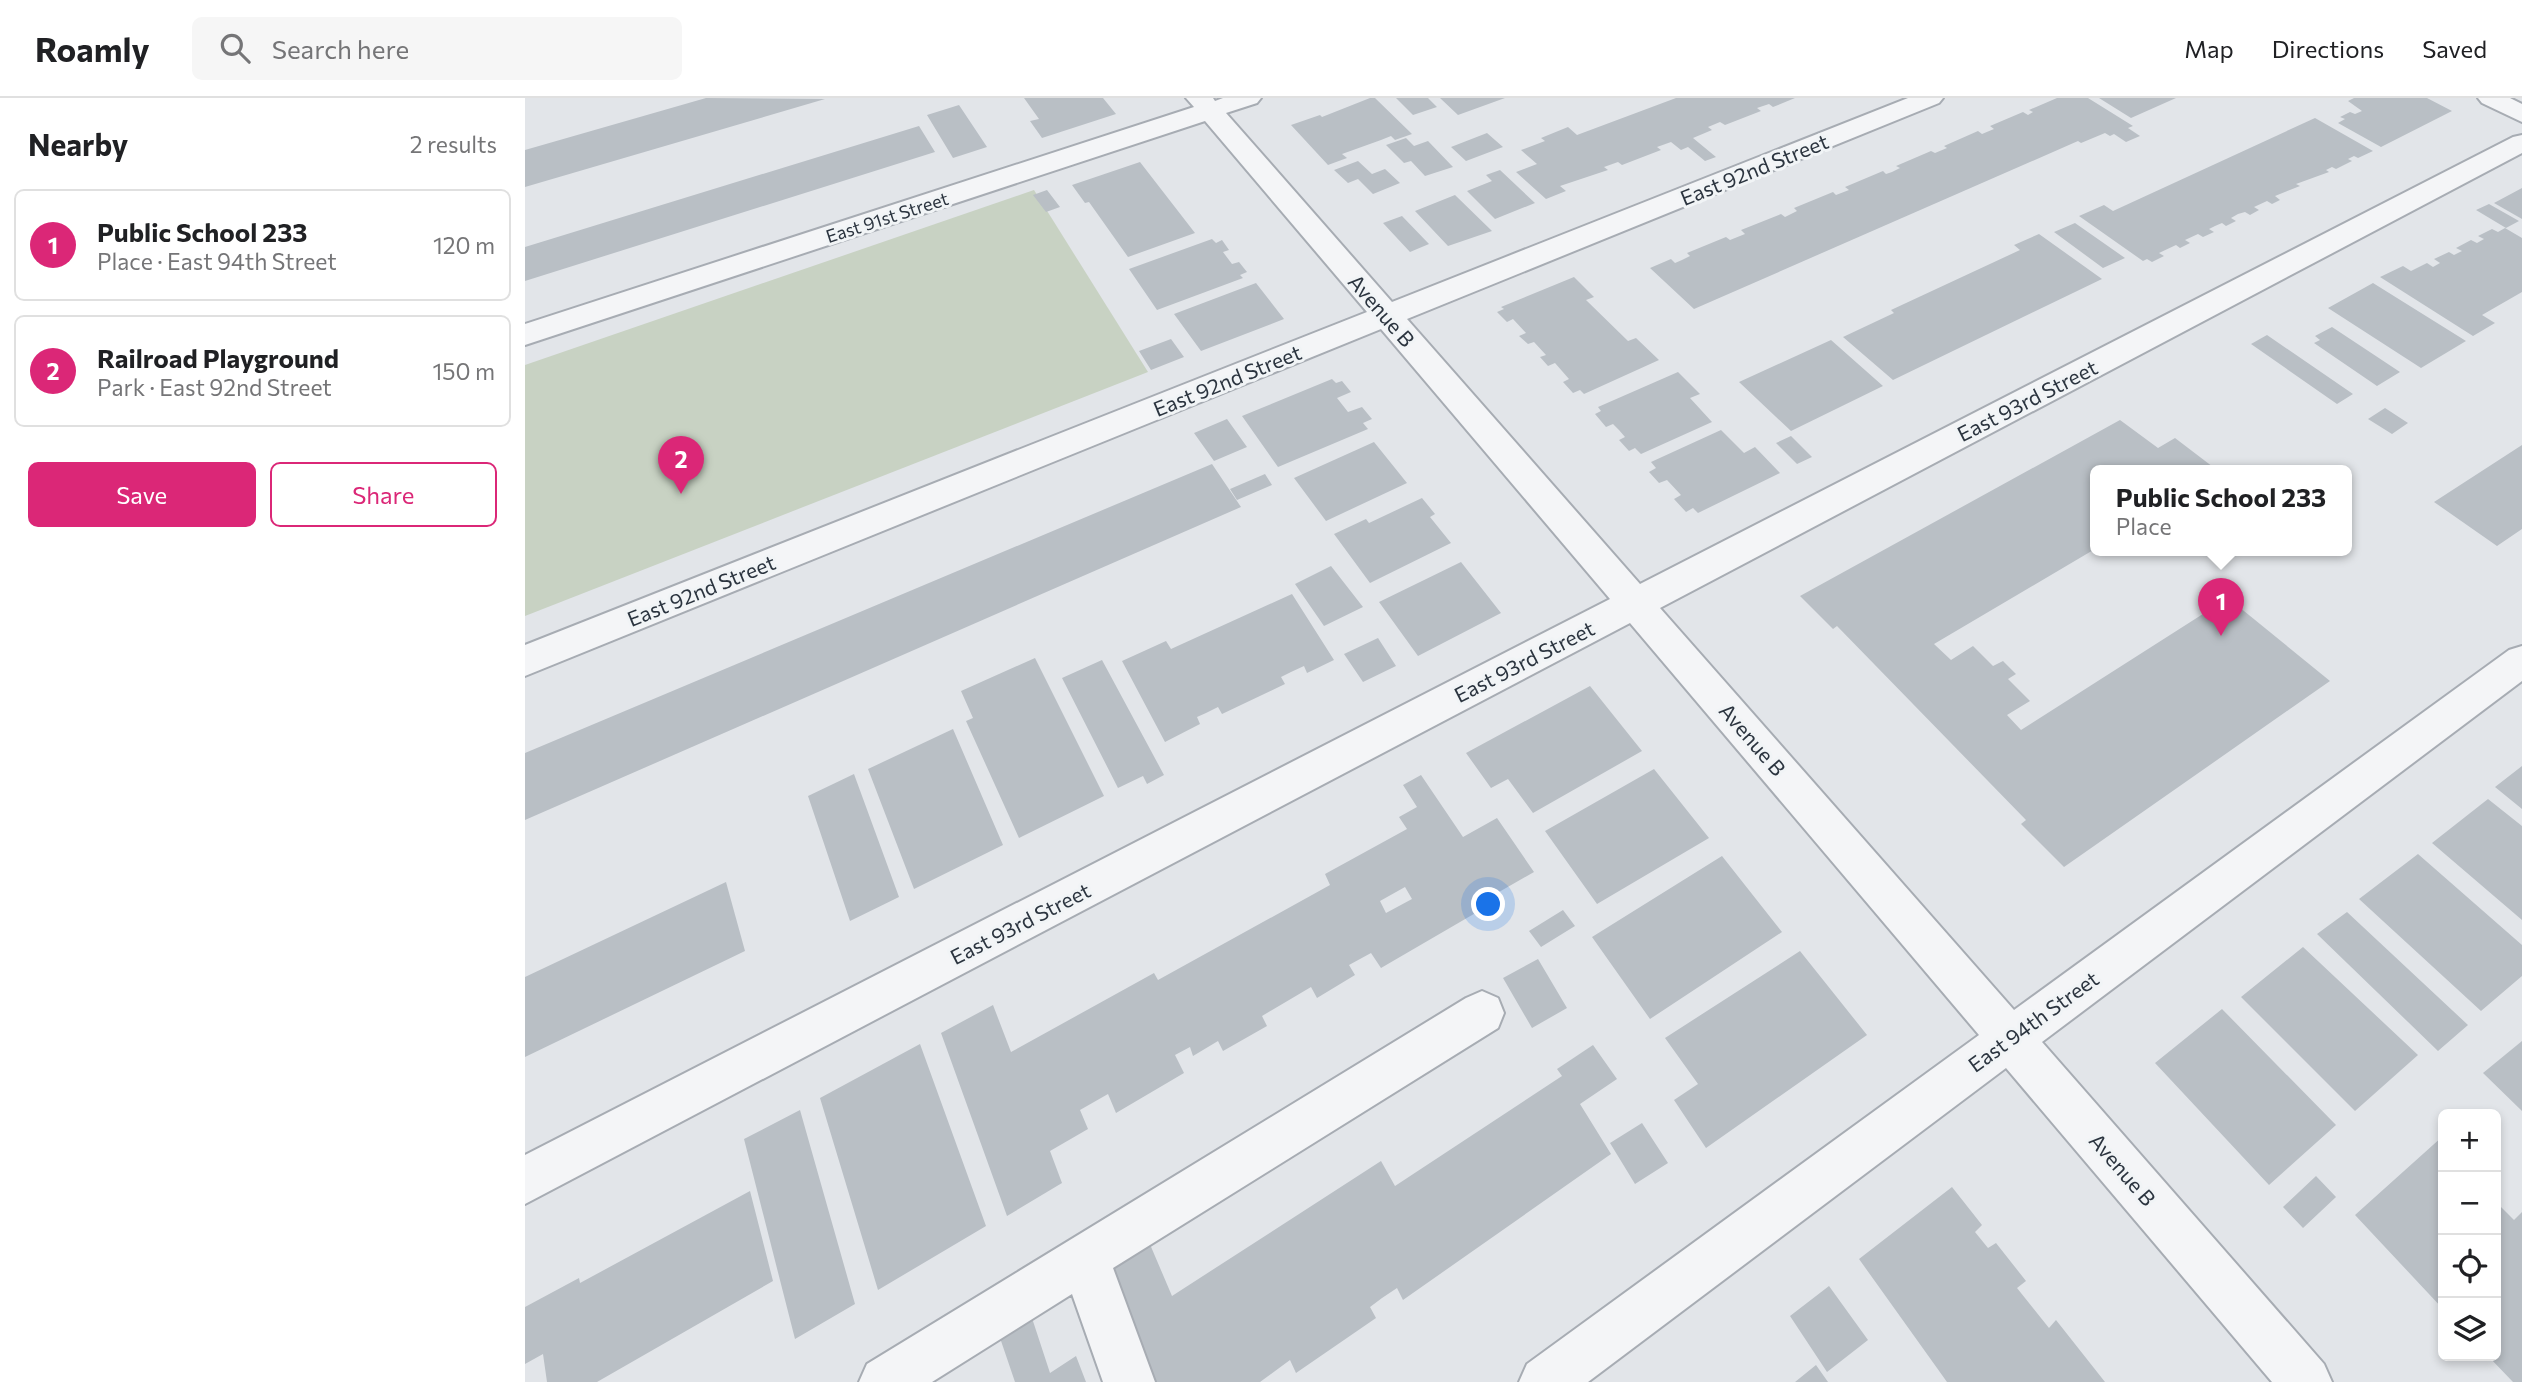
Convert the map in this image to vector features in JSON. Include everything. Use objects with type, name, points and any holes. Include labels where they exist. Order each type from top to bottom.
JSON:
[{"type":"street","name":"East 91st Street","points":[[525,335],[1204,104],[1248,98]]},
{"type":"street","name":"East 92nd Street","points":[[525,661],[1930,98]]},
{"type":"street","points":[[2491,98],[2522,114]]},
{"type":"street","name":"Avenue B","points":[[1204,104],[2306,1382]]},
{"type":"street","name":"East 93rd Street","points":[[525,1180],[2522,143]]},
{"type":"street","name":"East 94th Street","points":[[1545,1382],[2522,662]]},
{"type":"street","points":[[884,1382],[1482,1013]]},
{"type":"street","points":[[1084,1258],[1129,1382]]},
{"type":"green space","points":[[1034,190],[1148,372],[525,616],[525,365]]},
{"type":"building","points":[[706,98],[825,99],[525,187],[525,150]]},
{"type":"building","points":[[1024,98],[1103,98],[1116,114],[1042,138],[1030,121],[1039,119]]},
{"type":"building","points":[[1375,98],[1412,134],[1395,140],[1391,136],[1342,154],[1347,158],[1328,165],[1291,125],[1320,115],[1322,117]]},
{"type":"building","points":[[1396,98],[1428,98],[1437,107],[1413,115]]},
{"type":"building","points":[[1440,98],[1505,98],[1458,115]]},
{"type":"building","points":[[1676,98],[1795,98],[1773,107],[1769,104],[1757,108],[1761,111],[1725,125],[1720,122],[1708,127],[1712,130],[1693,138],[1716,157],[1705,161],[1688,147],[1681,150],[1671,142],[1657,147],[1661,150],[1622,165],[1618,162],[1604,167],[1608,170],[1560,186],[1566,191],[1546,199],[1516,172],[1537,164],[1521,150],[1545,141],[1541,138],[1568,127],[1577,135]]},
{"type":"building","points":[[2057,98],[2088,98],[2133,126],[2128,128],[2140,136],[2126,142],[2114,134],[2110,136],[2105,133],[2081,143],[2078,141],[1694,309],[1650,268],[1671,259],[1675,263],[1690,256],[1687,253],[1726,237],[1730,240],[1745,234],[1741,230],[1781,214],[1785,217],[1797,211],[1794,208],[1833,192],[1836,195],[1849,190],[1845,187],[1883,171],[1886,174],[1892,172],[1900,168],[1896,166],[1931,151],[1935,153],[1947,148],[1944,146],[1978,131],[1982,134],[1994,129],[1990,126],[2023,112],[2028,115],[2033,112],[2029,110]]},
{"type":"building","points":[[2099,98],[2176,98],[2131,118]]},
{"type":"building","points":[[2354,98],[2427,98],[2452,111],[2381,147],[2338,123],[2345,119],[2340,117],[2350,112],[2355,114],[2362,111],[2348,101]]},
{"type":"building","points":[[959,105],[987,147],[953,158],[927,115]]},
{"type":"building","points":[[2315,118],[2373,151],[2358,158],[2354,156],[2348,159],[2352,161],[2336,169],[2332,167],[2326,170],[2329,172],[2296,184],[2300,186],[2275,196],[2280,200],[2272,204],[2267,201],[2254,207],[2259,210],[2250,215],[2245,212],[2238,214],[2231,218],[2236,221],[2226,226],[2222,223],[2215,226],[2209,229],[2214,232],[2203,237],[2198,234],[2185,240],[2190,243],[2180,248],[2176,245],[2159,253],[2164,256],[2152,262],[2147,259],[2143,261],[2079,216],[2104,205],[2113,211]]},
{"type":"building","points":[[919,126],[935,152],[525,281],[525,247]]},
{"type":"building","points":[[1487,133],[1503,147],[1466,161],[1451,147]]},
{"type":"building","points":[[1406,138],[1414,146],[1428,141],[1453,167],[1425,176],[1411,161],[1404,163],[1386,145]]},
{"type":"building","points":[[1358,161],[1372,174],[1385,169],[1400,183],[1373,194],[1358,179],[1348,183],[1334,170]]},
{"type":"building","points":[[1140,162],[1195,233],[1128,257],[1089,202],[1085,203],[1072,185]]},
{"type":"building","points":[[1500,170],[1535,203],[1495,219],[1467,191],[1492,181],[1486,175]]},
{"type":"building","points":[[2522,188],[2522,219],[2494,203]]},
{"type":"building","points":[[1047,190],[1060,207],[1046,212],[1033,195]]},
{"type":"building","points":[[1455,195],[1492,231],[1448,246],[1415,211]]},
{"type":"building","points":[[2489,204],[2519,221],[2506,228],[2476,210]]},
{"type":"building","points":[[1402,216],[1429,244],[1410,252],[1383,223]]},
{"type":"building","points":[[2075,223],[2125,258],[2103,268],[2054,232]]},
{"type":"building","points":[[2505,228],[2522,238],[2522,292],[2482,315],[2495,323],[2473,336],[2380,277],[2403,266],[2411,271],[2427,263],[2433,267],[2440,263],[2434,259],[2449,252],[2454,255],[2462,251],[2456,248],[2471,240],[2477,243],[2484,239],[2478,236],[2492,229],[2498,232]]},
{"type":"building","points":[[2039,234],[2102,279],[1893,380],[1843,337],[1894,313],[1891,310],[2020,250],[2014,245]]},
{"type":"building","points":[[1212,239],[1216,243],[1222,240],[1229,250],[1223,252],[1232,264],[1239,262],[1247,272],[1240,275],[1243,278],[1157,310],[1129,269]]},
{"type":"building","points":[[1574,277],[1594,297],[1586,300],[1628,341],[1636,338],[1659,360],[1584,394],[1580,390],[1573,393],[1563,382],[1569,379],[1555,363],[1548,366],[1540,357],[1546,355],[1534,342],[1528,344],[1519,336],[1526,333],[1513,319],[1507,322],[1497,312],[1504,309],[1501,307]]},
{"type":"building","points":[[1256,283],[1284,319],[1201,351],[1174,314]]},
{"type":"building","points":[[2373,283],[2466,341],[2421,368],[2328,308]]},
{"type":"building","points":[[2332,327],[2400,372],[2377,386],[2314,343],[2320,340],[2315,336]]},
{"type":"building","points":[[2267,335],[2353,394],[2337,404],[2251,344]]},
{"type":"building","points":[[1171,339],[1184,357],[1151,370],[1139,351]]},
{"type":"building","points":[[1831,340],[1883,386],[1791,431],[1739,382]]},
{"type":"building","points":[[1678,372],[1700,394],[1690,398],[1712,422],[1641,454],[1635,448],[1629,451],[1619,440],[1625,437],[1619,430],[1613,424],[1606,427],[1595,414],[1601,411],[1598,407]]},
{"type":"building","points":[[1332,379],[1336,383],[1342,381],[1351,392],[1337,398],[1348,412],[1362,407],[1372,419],[1363,423],[1368,429],[1278,467],[1242,416]]},
{"type":"building","points":[[2385,408],[2408,423],[2392,434],[2368,419]]},
{"type":"building","points":[[1227,419],[1247,447],[1214,461],[1194,433]]},
{"type":"building","points":[[2120,420],[2158,448],[2175,438],[2210,465],[2090,465],[2090,552],[1934,644],[1951,660],[1973,646],[1993,666],[2003,661],[2016,674],[2008,679],[2030,701],[2007,715],[2021,730],[2228,598],[2330,681],[2064,867],[2021,824],[2026,820],[1837,626],[1833,629],[1800,596]]},
{"type":"building","points":[[1721,430],[1744,453],[1755,447],[1780,473],[1698,513],[1693,508],[1686,512],[1674,499],[1681,495],[1667,480],[1659,483],[1649,472],[1656,468],[1651,462]]},
{"type":"building","points":[[1791,436],[1812,457],[1797,464],[1776,443]]},
{"type":"building","points":[[1374,442],[1407,483],[1326,521],[1294,478]]},
{"type":"building","points":[[2522,445],[2522,529],[2497,546],[2434,502]]},
{"type":"building","points":[[1212,464],[1241,507],[525,820],[525,753]]},
{"type":"building","points":[[1265,474],[1272,485],[1237,500],[1230,489]]},
{"type":"building","points":[[1422,498],[1435,514],[1430,517],[1451,543],[1370,583],[1334,534],[1366,519],[1369,523]]},
{"type":"building","points":[[1461,562],[1501,613],[1418,656],[1379,602]]},
{"type":"building","points":[[1331,566],[1363,607],[1324,626],[1295,584]]},
{"type":"building","points":[[1292,594],[1334,660],[1307,673],[1304,666],[1291,672],[1281,677],[1285,684],[1222,714],[1218,707],[1197,717],[1200,724],[1165,742],[1122,661],[1166,641],[1171,649]]},
{"type":"building","points":[[1378,638],[1396,666],[1363,682],[1344,654]]},
{"type":"building","points":[[1035,658],[1104,796],[1019,838],[966,721],[973,718],[961,691]]},
{"type":"building","points":[[1102,660],[1164,775],[1147,784],[1143,776],[1118,788],[1062,678]]},
{"type":"building","points":[[1590,686],[1642,751],[1533,813],[1508,779],[1491,788],[1466,753]]},
{"type":"building","points":[[953,729],[1003,845],[914,889],[868,769]]},
{"type":"building","points":[[2522,766],[2522,809],[2495,787]]},
{"type":"building","points":[[1654,769],[1709,838],[1597,904],[1545,831]]},
{"type":"building","points":[[854,774],[899,897],[850,921],[808,796]]},
{"type":"building","points":[[1421,775],[1463,837],[1497,818],[1534,872],[1499,892],[1503,897],[1381,968],[1371,953],[1349,965],[1355,975],[1317,998],[1311,987],[1262,1016],[1267,1026],[1223,1051],[1218,1041],[1193,1056],[1190,1047],[1175,1055],[1184,1073],[1116,1113],[1108,1094],[1080,1110],[1088,1129],[1050,1151],[1062,1183],[1007,1216],[941,1033],[993,1005],[1011,1052],[1154,973],[1158,980],[1330,885],[1325,874],[1407,829],[1399,817],[1417,807],[1403,785]],"holes":[[[1405,887],[1412,899],[1386,913],[1380,901]]]},
{"type":"building","points":[[2488,799],[2522,826],[2522,920],[2432,843]]},
{"type":"building","points":[[2418,854],[2522,945],[2522,976],[2481,1011],[2359,899]]},
{"type":"building","points":[[1722,856],[1782,932],[1650,1019],[1592,937]]},
{"type":"building","points":[[726,882],[745,951],[525,1057],[525,977]]},
{"type":"building","points":[[1563,910],[1575,926],[1541,947],[1529,931]]},
{"type":"building","points":[[2347,912],[2468,1025],[2438,1051],[2317,934]]},
{"type":"building","points":[[2303,947],[2418,1055],[2355,1111],[2241,997]]},
{"type":"building","points":[[1800,951],[1867,1035],[1706,1148],[1674,1100],[1698,1084],[1665,1038]]},
{"type":"building","points":[[1538,959],[1567,1008],[1532,1028],[1503,978]]},
{"type":"building","points":[[2222,1009],[2336,1125],[2269,1185],[2155,1063]]},
{"type":"building","points":[[2522,1041],[2522,1111],[2483,1073]]},
{"type":"building","points":[[920,1044],[986,1226],[878,1290],[820,1098]]},
{"type":"building","points":[[1593,1045],[1617,1079],[1580,1104],[1611,1154],[1403,1300],[1397,1288],[1382,1298],[1370,1307],[1376,1318],[1296,1373],[1290,1360],[1260,1382],[1135,1382],[1103,1271],[1149,1242],[1172,1296],[1381,1161],[1395,1186],[1562,1076],[1557,1069]]},
{"type":"building","points":[[800,1110],[855,1304],[795,1339],[744,1139]]},
{"type":"building","points":[[1642,1123],[1668,1163],[1635,1184],[1610,1143]]},
{"type":"building","points":[[2438,1140],[2438,1304],[2355,1215]]},
{"type":"building","points":[[2316,1176],[2336,1197],[2303,1228],[2283,1207]]},
{"type":"building","points":[[1952,1187],[1982,1225],[1975,1232],[1988,1248],[1996,1243],[2026,1281],[2017,1288],[2049,1328],[2056,1320],[2105,1382],[1947,1382],[1859,1259]]},
{"type":"building","points":[[750,1191],[773,1281],[597,1382],[547,1382],[543,1354],[525,1364],[525,1307],[579,1278],[580,1283]]},
{"type":"building","points":[[2501,1207],[2514,1220],[2522,1212],[2522,1382],[2513,1382],[2493,1361],[2501,1361]]},
{"type":"building","points":[[1829,1286],[1868,1340],[1827,1372],[1790,1316]]},
{"type":"building","points":[[1031,1315],[1050,1373],[1076,1356],[1086,1382],[1015,1382],[999,1335]]},
{"type":"building","points":[[1816,1365],[1828,1382],[1795,1382]]},
{"type":"place","name":"Railroad Playground","points":[[681,494]]},
{"type":"place","name":"Public School 233","points":[[2221,636]]}]
